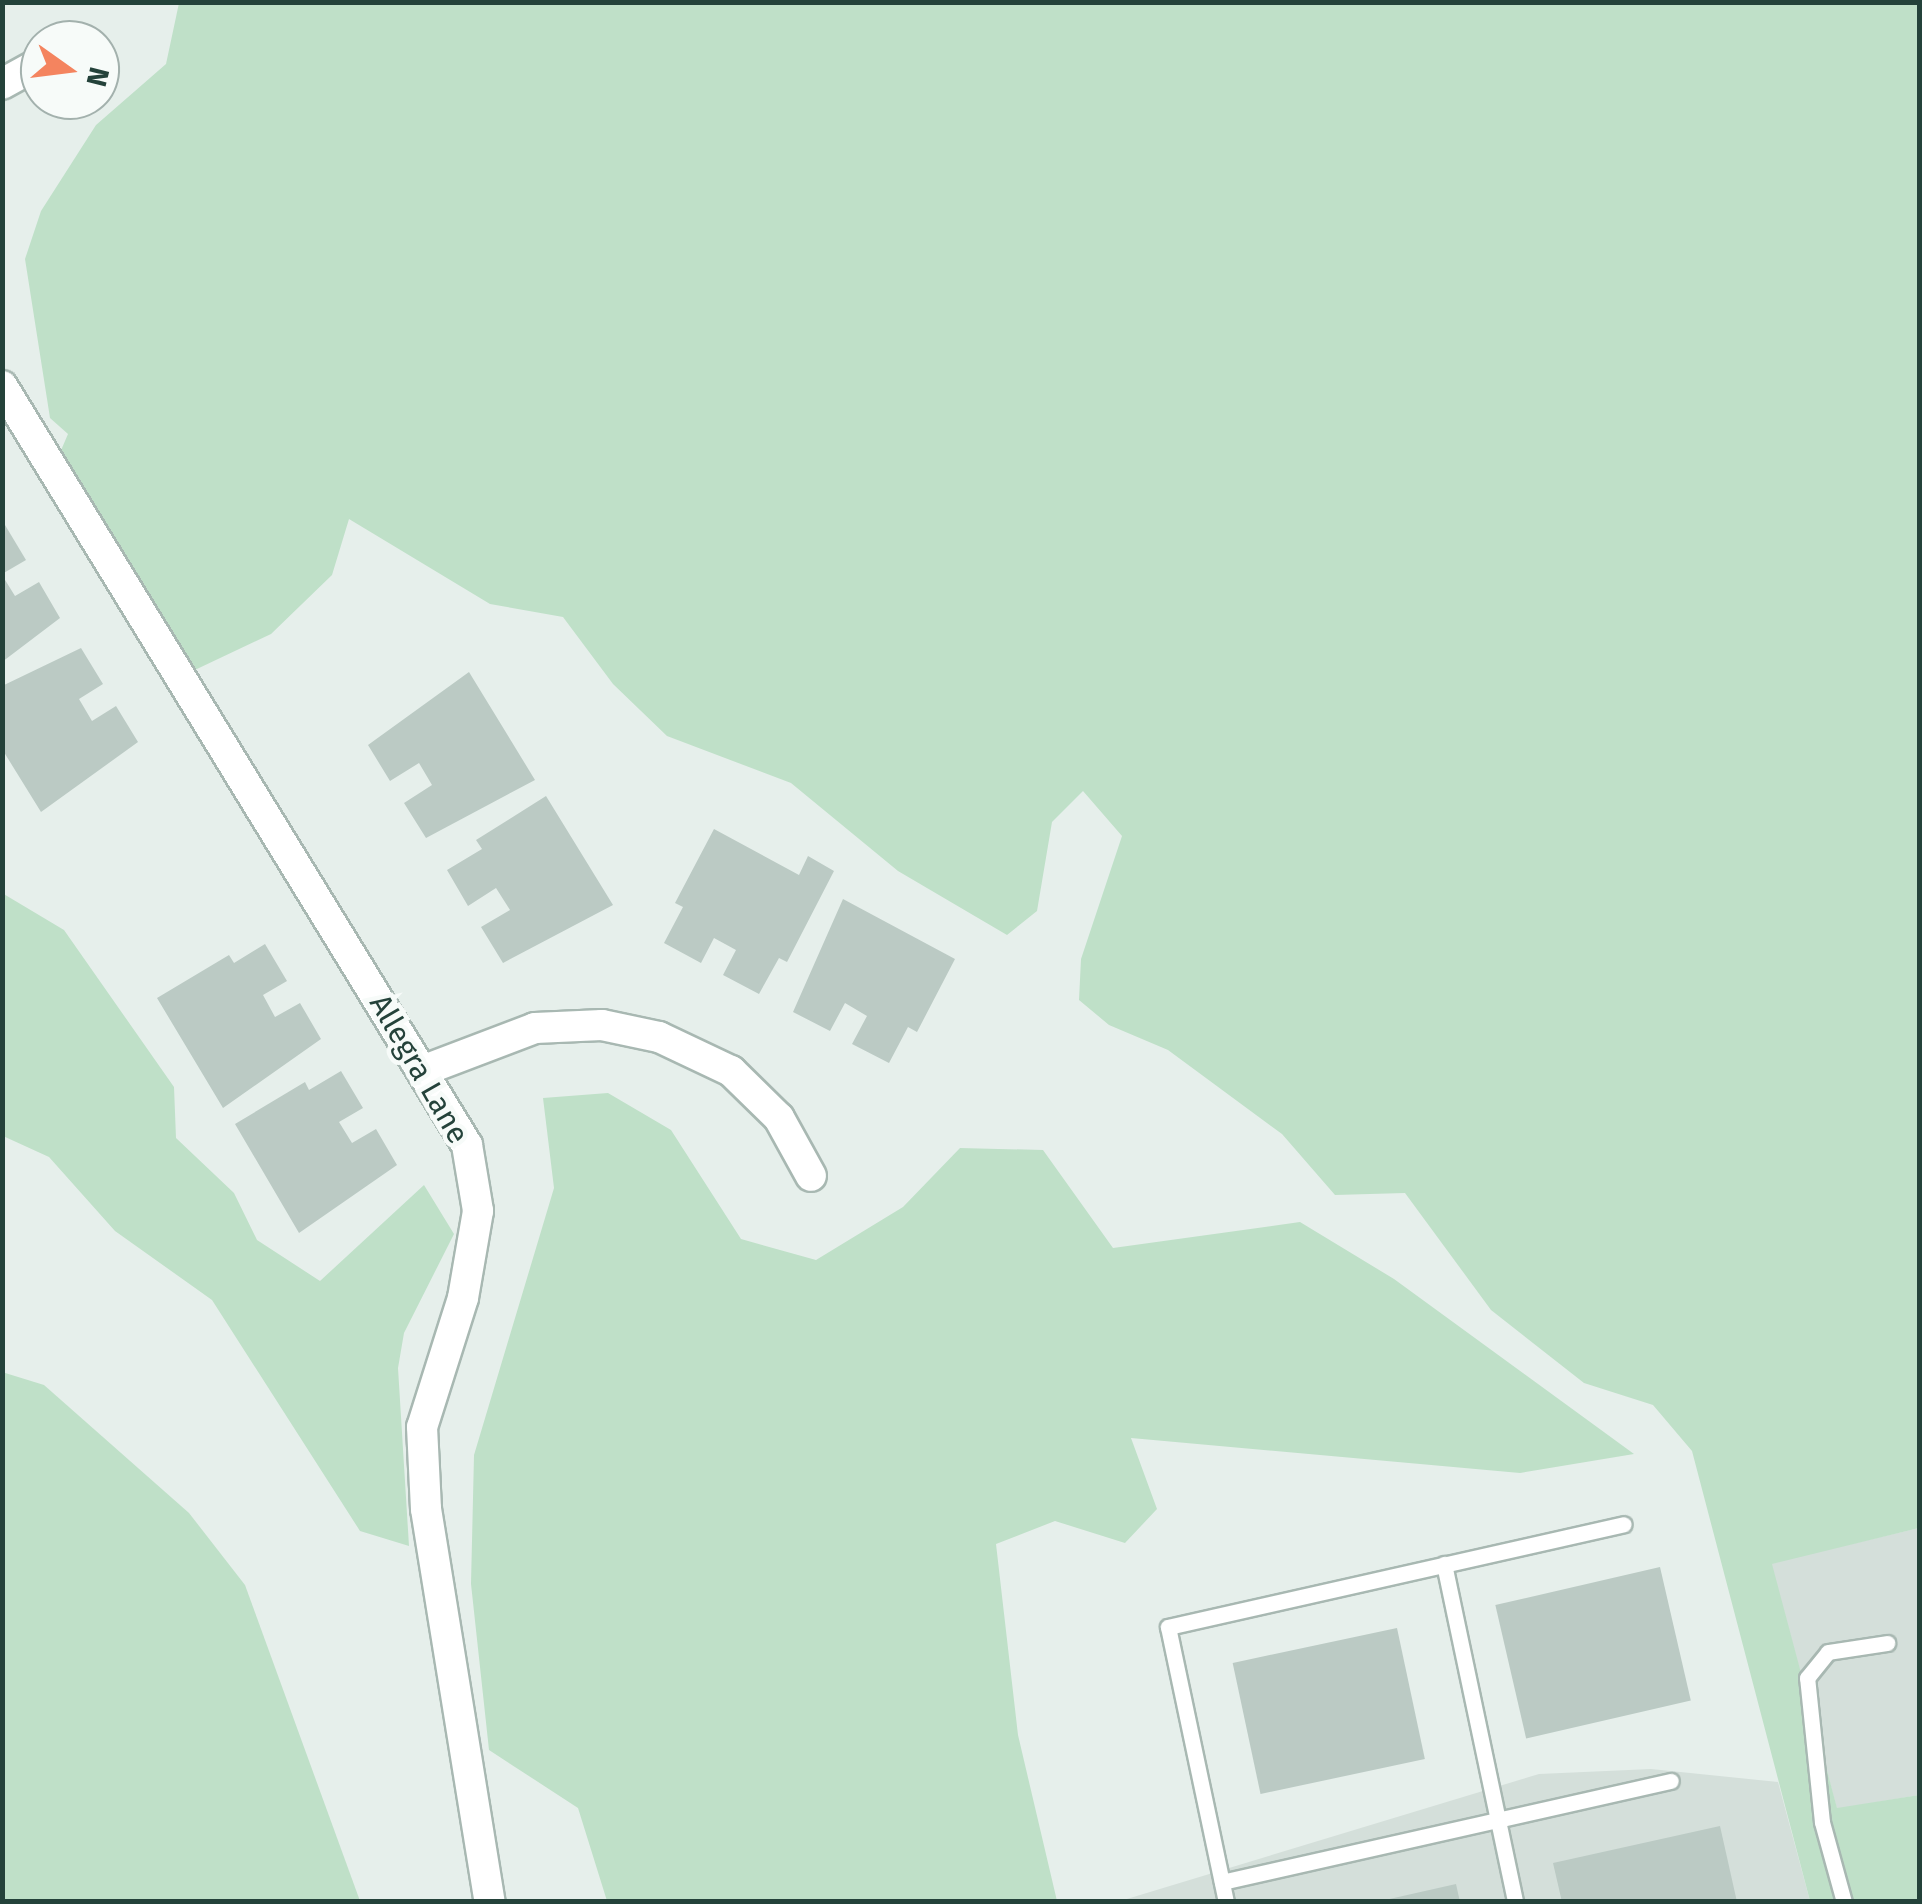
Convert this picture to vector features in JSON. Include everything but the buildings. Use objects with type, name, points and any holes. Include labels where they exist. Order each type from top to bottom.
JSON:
[{"type":"street","name":"Allegra Lane","points":[[2,386],[467,1145],[478,1212],[463,1298],[422,1427],[426,1509],[490,1902]]},
{"type":"street","points":[[422,1071],[535,1028],[602,1026],[659,1037],[731,1071],[779,1118],[811,1176]]},
{"type":"lane","points":[[1226,1902],[1168,1627],[1624,1524]]},
{"type":"lane","points":[[1444,1564],[1515,1902]]},
{"type":"lane","points":[[1844,1902],[1822,1822],[1806,1678],[1828,1652],[1887,1643]]},
{"type":"lane","points":[[1222,1882],[1671,1781]]},
{"type":"shaded area","points":[[1919,1528],[1919,1795],[1837,1809],[1771,1563]]},
{"type":"shaded area","points":[[1651,1769],[1778,1782],[1810,1901],[1117,1902],[1539,1774]]},
{"type":"green space","points":[[179,3],[1919,3],[1919,1528],[1772,1564],[1837,1808],[1919,1795],[1919,1901],[1810,1901],[1692,1451],[1653,1405],[1584,1383],[1491,1310],[1405,1193],[1335,1195],[1282,1134],[1168,1050],[1109,1025],[1079,1000],[1081,959],[1122,836],[1083,791],[1052,822],[1037,911],[1007,935],[898,871],[791,783],[667,736],[613,684],[563,617],[490,604],[349,519],[332,575],[271,634],[180,677],[53,469],[68,434],[50,418],[25,259],[41,211],[96,125],[102,120],[120,120],[120,104],[166,64]]},
{"type":"green space","points":[[2,893],[64,930],[174,1087],[176,1138],[234,1193],[257,1240],[320,1281],[424,1185],[454,1234],[404,1333],[398,1368],[409,1546],[360,1531],[212,1300],[115,1231],[49,1157],[3,1136]]},
{"type":"green space","points":[[608,1093],[671,1130],[741,1239],[816,1260],[903,1207],[960,1148],[1043,1150],[1113,1248],[1300,1222],[1394,1279],[1634,1454],[1520,1473],[1131,1438],[1157,1509],[1125,1543],[1055,1521],[996,1544],[1018,1735],[1057,1901],[607,1901],[578,1808],[489,1750],[471,1584],[474,1455],[554,1188],[543,1098]]},
{"type":"green space","points":[[2,1372],[44,1385],[189,1513],[245,1585],[360,1901],[3,1901]]}]
